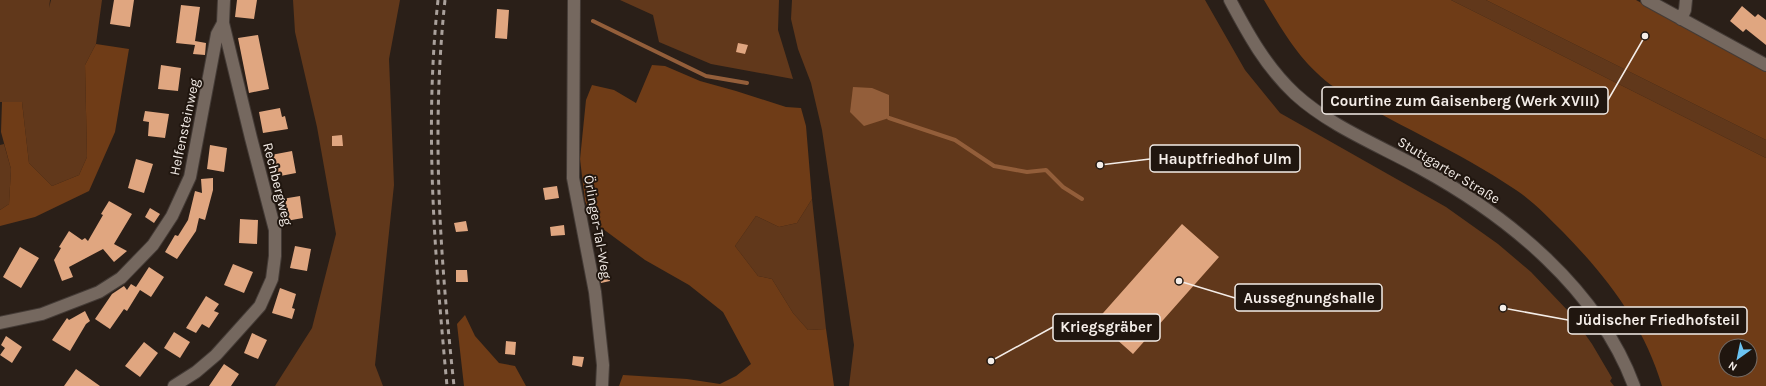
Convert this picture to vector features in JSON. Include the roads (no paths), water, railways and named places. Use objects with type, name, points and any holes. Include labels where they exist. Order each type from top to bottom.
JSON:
[{"type":"street","name":"Rechbergweg","points":[[174,386],[196,372],[216,355],[260,306],[272,279],[275,256],[275,230],[250,138],[224,23],[224,0]]},
{"type":"street","name":"Örlinger-Tal-Weg","points":[[574,0],[573,178],[595,292],[603,365],[602,386]]},
{"type":"street","name":"Stuttgarter Straße","points":[[1230,0],[1264,60],[1287,86],[1306,103],[1334,121],[1462,192],[1503,221],[1543,257],[1576,291],[1600,322],[1618,350],[1634,386]]},
{"type":"street","points":[[1647,0],[1766,65]]},
{"type":"street","points":[[1681,19],[1685,10],[1686,0]]},
{"type":"street","name":"Helfensteinweg","points":[[0,323],[42,314],[99,292],[121,278],[153,246],[172,216],[190,177],[217,34],[224,23]]},
{"type":"waterway","points":[[593,21],[706,76],[747,83]]},
{"type":"waterway","points":[[889,118],[955,140],[994,166],[1027,172],[1046,170],[1063,187],[1082,199]]},
{"type":"railway","points":[[438,0],[432,97],[433,193],[435,241],[447,386]]},
{"type":"railway","points":[[445,0],[439,97],[439,193],[441,241],[454,386]]},
{"type":"place","name":"Courtine zum Gaisenberg (Werk XVIII)","points":[[1645,36]]},
{"type":"place","name":"Hauptfriedhof Ulm","points":[[1100,165]]},
{"type":"place","name":"Aussegnungshalle","points":[[1179,281]]},
{"type":"place","name":"Jüdischer Friedhofsteil","points":[[1503,308]]},
{"type":"place","name":"Kriegsgräber","points":[[991,361]]}]
